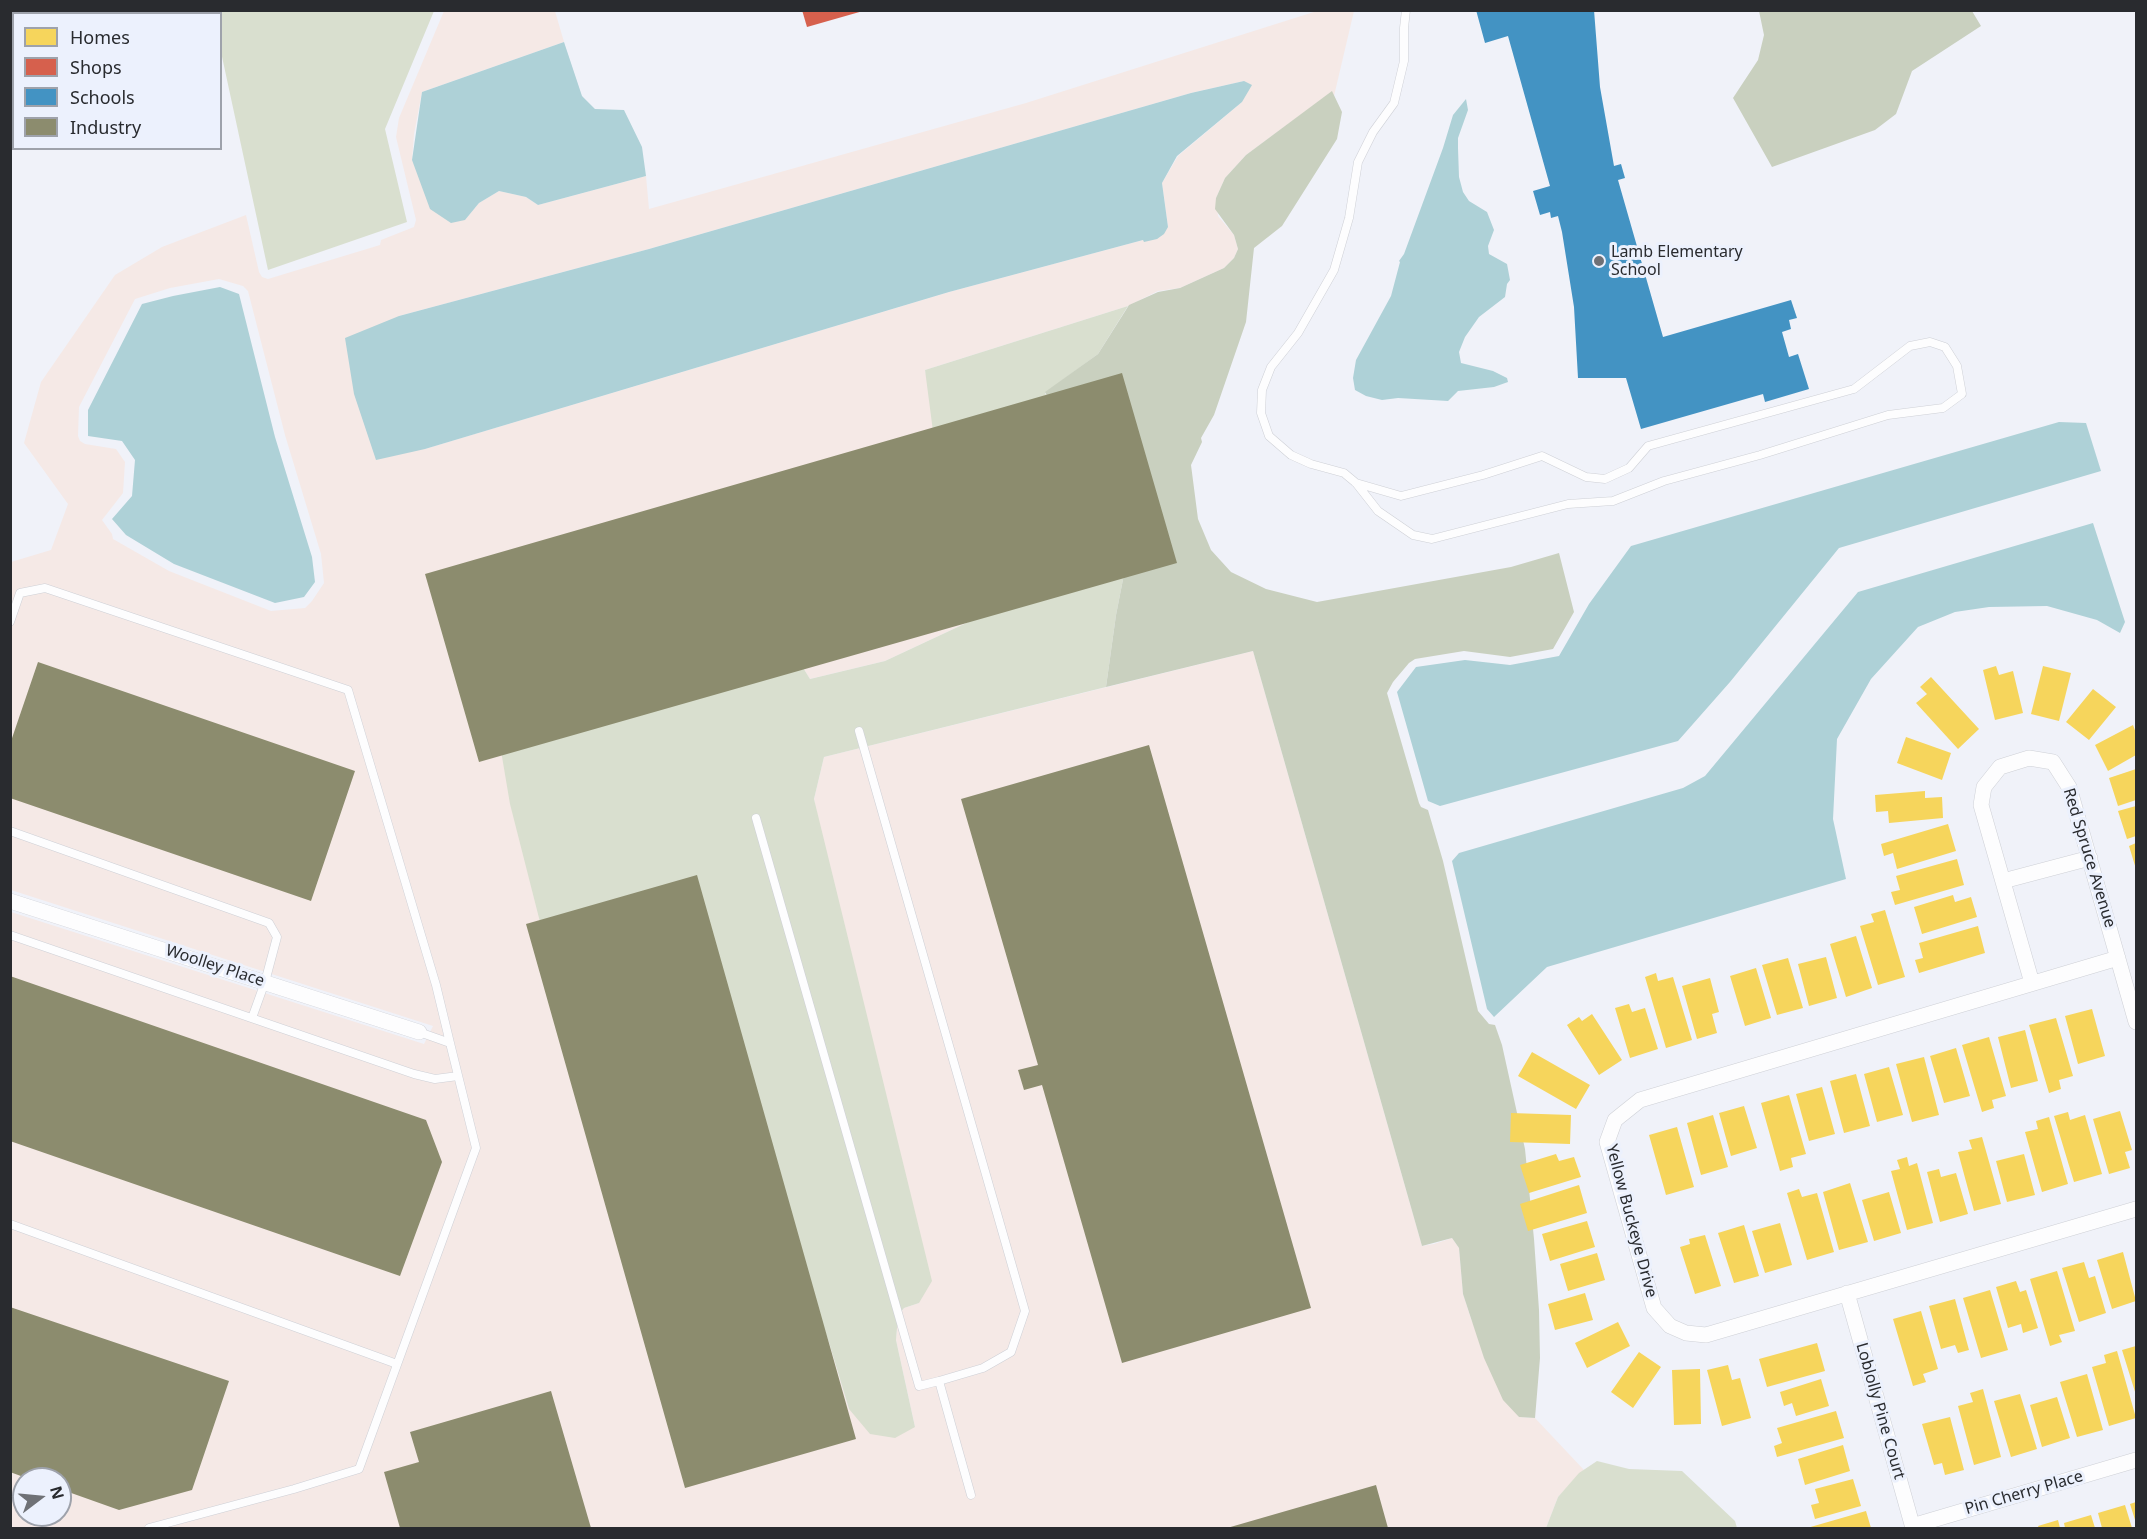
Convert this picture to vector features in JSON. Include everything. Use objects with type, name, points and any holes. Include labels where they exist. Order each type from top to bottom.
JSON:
[{"type":"street","name":"Red Spruce Avenue","points":[[2032,984],[1982,805],[1984,787],[2000,767],[2029,758],[2053,762],[2069,788],[2136,1022]]},
{"type":"street","points":[[2003,881],[2090,858]]},
{"type":"street","name":"Woolley Place","points":[[10,901],[418,1032]]},
{"type":"street","name":"Yellow Buckeye Drive","points":[[2118,958],[1640,1100],[1615,1120],[1607,1142],[1654,1308],[1670,1326],[1686,1332],[1706,1335],[2136,1209]]},
{"type":"street","name":"Loblolly Pine Court","points":[[1847,1293],[1912,1527]]},
{"type":"street","name":"Pin Cherry Place","points":[[1912,1527],[2136,1460]]},
{"type":"lane","points":[[1356,483],[1401,496],[1483,475],[1542,456],[1586,477],[1605,479],[1629,468],[1648,446],[1854,389],[1910,346],[1930,342],[1945,347],[1957,366],[1962,394],[1942,408],[1888,415],[1760,455],[1664,481],[1613,501],[1568,504],[1432,539],[1413,535],[1378,511],[1356,483],[1344,473],[1291,455],[1269,436],[1261,414],[1262,390],[1270,367],[1298,333],[1334,270],[1349,218],[1358,162],[1373,132],[1394,103],[1404,61],[1406,10]]},
{"type":"lane","points":[[10,622],[20,593],[45,588],[348,690],[436,985],[476,1148],[359,1469],[149,1528]]},
{"type":"lane","points":[[756,818],[919,1386],[984,1368],[1011,1352],[1025,1311],[859,731]]},
{"type":"lane","points":[[10,831],[269,923],[277,937],[265,982],[252,1018]]},
{"type":"lane","points":[[10,935],[414,1074],[435,1079],[458,1076]]},
{"type":"lane","points":[[418,1032],[450,1042]]},
{"type":"lane","points":[[10,1224],[397,1364]]},
{"type":"lane","points":[[939,1381],[971,1494]]},
{"type":"shaded area","points":[[444,11],[555,11],[564,42],[422,92],[414,134],[412,160],[465,220],[479,203],[499,191],[526,197],[538,205],[646,176],[649,209],[1026,103],[1317,11],[1354,11],[1334,96],[1332,92],[1246,155],[1225,178],[1216,198],[1218,216],[1234,235],[1238,249],[1234,258],[1224,268],[1180,288],[1158,291],[1128,306],[925,370],[977,618],[885,661],[810,679],[794,653],[791,1227],[849,1409],[915,1427],[896,1340],[898,1316],[904,1308],[919,1303],[814,799],[824,757],[1253,651],[1422,1246],[1452,1238],[1459,1248],[1463,1294],[1471,1319],[1519,1417],[1535,1418],[1584,1470],[1558,1497],[1546,1528],[11,1528],[11,912],[424,1044],[433,1026],[11,890],[11,562],[51,550],[68,504],[24,443],[41,382],[115,275],[162,247],[246,215],[259,272],[262,277],[268,279],[380,245],[381,240],[414,227],[416,220],[396,137],[399,118]],"holes":[[[1244,81],[1242,102],[1178,156],[1162,183],[1168,227],[1143,240],[949,292],[425,449],[399,316],[649,249],[1191,93]],[[219,279],[243,286],[248,291],[285,435],[321,554],[324,583],[305,608],[271,611],[169,571],[113,539],[102,520],[123,493],[125,462],[116,449],[85,444],[78,436],[79,407],[135,299],[170,288]]]},
{"type":"green space","points":[[434,11],[385,129],[407,222],[268,270],[222,57],[222,12],[212,12]]},
{"type":"green space","points":[[1759,11],[1972,11],[1981,26],[1912,71],[1896,114],[1875,130],[1772,167],[1733,98],[1758,60],[1764,35]]},
{"type":"green space","points":[[1332,91],[1342,112],[1337,139],[1282,226],[1254,248],[1246,322],[1214,415],[1201,438],[1202,442],[1191,465],[1198,519],[1211,550],[1231,572],[1266,589],[1317,602],[1511,567],[1559,553],[1574,612],[1553,649],[1510,657],[1464,651],[1415,659],[1393,682],[1387,693],[1419,803],[1421,807],[1428,810],[1443,861],[1478,1011],[1489,1024],[1495,1025],[1502,1045],[1525,1149],[1539,1310],[1540,1358],[1535,1418],[1519,1417],[1503,1400],[1484,1358],[1463,1294],[1459,1248],[1452,1238],[1422,1246],[1253,651],[1106,687],[1116,615],[1128,554],[1045,392],[1098,354],[1129,305],[1158,292],[1180,288],[1224,268],[1234,258],[1238,249],[1234,235],[1215,209],[1216,198],[1225,178],[1246,155]]},
{"type":"green space","points":[[1128,306],[1098,354],[1045,393],[1128,554],[1116,615],[1106,687],[824,757],[814,799],[932,1281],[919,1303],[904,1308],[898,1316],[896,1340],[915,1427],[895,1438],[870,1434],[849,1409],[791,1227],[596,1142],[510,804],[486,662],[794,653],[810,679],[885,661],[977,618],[943,508],[925,370]]},
{"type":"green space","points":[[1597,1461],[1629,1469],[1682,1471],[1735,1521],[1737,1528],[1546,1528],[1558,1497],[1579,1473]]},
{"type":"water","points":[[564,42],[582,96],[595,109],[624,110],[642,147],[646,176],[538,205],[526,197],[499,191],[479,203],[465,220],[451,223],[430,209],[412,160],[422,92]]},
{"type":"water","points":[[1244,81],[1252,85],[1242,102],[1177,156],[1162,183],[1168,227],[1157,239],[1144,242],[1143,240],[949,292],[425,449],[376,460],[354,394],[345,338],[399,316],[649,249],[1191,93]]},
{"type":"water","points":[[1466,99],[1468,110],[1458,138],[1459,177],[1463,192],[1469,201],[1487,212],[1494,230],[1488,246],[1489,254],[1507,264],[1510,280],[1505,297],[1479,317],[1465,337],[1459,352],[1461,363],[1493,371],[1507,378],[1508,382],[1494,387],[1458,391],[1448,401],[1398,398],[1382,400],[1366,396],[1355,390],[1353,378],[1356,360],[1391,296],[1399,261],[1404,254],[1453,115]]},
{"type":"water","points":[[220,287],[239,294],[275,437],[312,557],[315,582],[304,597],[275,603],[174,564],[126,535],[112,519],[132,496],[135,460],[122,441],[88,436],[88,410],[142,304]]},
{"type":"water","points":[[2059,422],[2086,423],[2101,471],[1839,548],[1730,682],[1678,741],[1440,806],[1428,801],[1397,692],[1416,667],[1465,660],[1510,665],[1559,656],[1589,604],[1631,546]]},
{"type":"water","points":[[2093,523],[2125,622],[2120,633],[2097,620],[2047,606],[1989,607],[1955,612],[1918,627],[1871,679],[1837,739],[1833,819],[1846,879],[1547,967],[1494,1017],[1487,1009],[1452,861],[1459,853],[1683,788],[1705,776],[1858,592]]},
{"type":"building: Homes","points":[[1996,666],[1999,675],[2013,671],[2023,713],[1995,720],[1983,670]]},
{"type":"building: Homes","points":[[2043,666],[2071,673],[2059,721],[2031,714]]},
{"type":"building: Homes","points":[[1931,677],[1979,729],[1958,749],[1916,703],[1927,694],[1920,687]]},
{"type":"building: Homes","points":[[2093,689],[2116,707],[2089,740],[2066,722]]},
{"type":"building: Homes","points":[[2133,725],[2136,733],[2136,755],[2108,771],[2095,745]]},
{"type":"building: Homes","points":[[1906,737],[1951,753],[1942,780],[1897,763]]},
{"type":"building: Homes","points":[[2136,769],[2136,800],[2118,806],[2109,778]]},
{"type":"building: Homes","points":[[1925,791],[1925,798],[1942,797],[1943,818],[1889,823],[1888,811],[1876,812],[1875,795]]},
{"type":"building: Homes","points":[[2136,806],[2136,836],[2127,839],[2118,811]]},
{"type":"building: Homes","points":[[1948,824],[1956,851],[1897,869],[1893,853],[1884,856],[1881,844]]},
{"type":"building: Homes","points":[[2136,843],[2136,869],[2129,846]]},
{"type":"building: Homes","points":[[1957,859],[1964,885],[1895,905],[1891,892],[1900,890],[1896,876]]},
{"type":"building: Homes","points":[[1953,895],[1955,902],[1971,897],[1977,917],[1922,934],[1914,907]]},
{"type":"building: Homes","points":[[1885,910],[1905,977],[1878,985],[1860,926],[1874,922],[1871,914]]},
{"type":"building: Homes","points":[[1978,926],[1985,953],[1919,973],[1915,960],[1923,958],[1919,943]]},
{"type":"building: Homes","points":[[1856,936],[1872,988],[1846,997],[1830,944]]},
{"type":"building: Homes","points":[[1826,957],[1837,998],[1809,1006],[1798,964]]},
{"type":"building: Homes","points":[[1788,958],[1803,1008],[1777,1015],[1762,965]]},
{"type":"building: Homes","points":[[1756,968],[1771,1018],[1745,1026],[1730,976]]},
{"type":"building: Homes","points":[[1656,973],[1658,981],[1673,977],[1692,1040],[1666,1048],[1645,977]]},
{"type":"building: Homes","points":[[1710,978],[1719,1012],[1712,1014],[1717,1033],[1697,1039],[1682,986]]},
{"type":"building: Homes","points":[[1629,1004],[1632,1012],[1645,1008],[1658,1049],[1630,1058],[1615,1008]]},
{"type":"building: Homes","points":[[2092,1009],[2105,1056],[2078,1064],[2065,1016]]},
{"type":"building: Homes","points":[[1592,1014],[1622,1060],[1599,1075],[1567,1025],[1579,1017],[1582,1021]]},
{"type":"building: Homes","points":[[2056,1018],[2073,1076],[2059,1080],[2061,1089],[2049,1093],[2029,1025]]},
{"type":"building: Homes","points":[[2025,1030],[2038,1081],[2011,1088],[1998,1037]]},
{"type":"building: Homes","points":[[1989,1037],[2006,1096],[1992,1100],[1994,1108],[1982,1112],[1962,1045]]},
{"type":"building: Homes","points":[[1956,1048],[1970,1096],[1944,1103],[1930,1056]]},
{"type":"building: Homes","points":[[1532,1052],[1590,1085],[1576,1109],[1518,1076]]},
{"type":"building: Homes","points":[[1924,1057],[1939,1115],[1912,1122],[1896,1064]]},
{"type":"building: Homes","points":[[1889,1067],[1903,1115],[1877,1122],[1864,1074]]},
{"type":"building: Homes","points":[[1856,1074],[1870,1126],[1844,1133],[1830,1081]]},
{"type":"building: Homes","points":[[1822,1087],[1835,1134],[1809,1141],[1796,1094]]},
{"type":"building: Homes","points":[[1789,1095],[1806,1154],[1791,1158],[1793,1167],[1780,1171],[1761,1103]]},
{"type":"building: Homes","points":[[1744,1106],[1757,1148],[1731,1156],[1719,1113]]},
{"type":"building: Homes","points":[[2120,1111],[2132,1150],[2125,1152],[2130,1168],[2109,1174],[2093,1119]]},
{"type":"building: Homes","points":[[2068,1112],[2070,1120],[2085,1115],[2102,1174],[2074,1182],[2054,1116]]},
{"type":"building: Homes","points":[[1511,1113],[1571,1115],[1570,1144],[1510,1142]]},
{"type":"building: Homes","points":[[1713,1115],[1728,1167],[1701,1175],[1687,1123]]},
{"type":"building: Homes","points":[[2049,1117],[2068,1184],[2042,1192],[2025,1132],[2038,1129],[2036,1121]]},
{"type":"building: Homes","points":[[1677,1127],[1694,1187],[1666,1195],[1649,1135]]},
{"type":"building: Homes","points":[[1982,1137],[2001,1204],[1974,1211],[1958,1152],[1972,1149],[1969,1140]]},
{"type":"building: Homes","points":[[1556,1154],[1559,1161],[1574,1157],[1581,1177],[1529,1193],[1520,1165]]},
{"type":"building: Homes","points":[[2024,1154],[2035,1195],[2007,1202],[1996,1161]]},
{"type":"building: Homes","points":[[1907,1157],[1909,1166],[1917,1163],[1933,1223],[1907,1230],[1891,1171],[1900,1169],[1897,1160]]},
{"type":"building: Homes","points":[[1939,1169],[1941,1177],[1956,1173],[1968,1214],[1940,1222],[1927,1172]]},
{"type":"building: Homes","points":[[1850,1183],[1868,1242],[1839,1250],[1823,1192]]},
{"type":"building: Homes","points":[[1579,1185],[1587,1213],[1528,1231],[1520,1204]]},
{"type":"building: Homes","points":[[1799,1189],[1802,1197],[1817,1193],[1834,1252],[1807,1260],[1787,1193]]},
{"type":"building: Homes","points":[[1889,1192],[1901,1233],[1874,1241],[1862,1200]]},
{"type":"building: Homes","points":[[1587,1221],[1595,1247],[1550,1261],[1542,1234]]},
{"type":"building: Homes","points":[[1780,1223],[1792,1265],[1765,1273],[1752,1231]]},
{"type":"building: Homes","points":[[1744,1225],[1759,1276],[1734,1283],[1718,1233]]},
{"type":"building: Homes","points":[[1705,1235],[1721,1286],[1695,1294],[1680,1247],[1690,1244],[1689,1239]]},
{"type":"building: Homes","points":[[2123,1252],[2136,1301],[2112,1309],[2097,1260]]},
{"type":"building: Homes","points":[[1597,1253],[1605,1280],[1568,1291],[1560,1264]]},
{"type":"building: Homes","points":[[2084,1262],[2089,1278],[2095,1276],[2106,1313],[2079,1322],[2062,1268]]},
{"type":"building: Homes","points":[[2057,1271],[2075,1331],[2059,1335],[2062,1342],[2050,1346],[2030,1279]]},
{"type":"building: Homes","points":[[2016,1281],[2020,1292],[2026,1290],[2038,1328],[2023,1333],[2021,1324],[2008,1328],[1996,1287]]},
{"type":"building: Homes","points":[[1990,1290],[2008,1350],[1981,1358],[1963,1298]]},
{"type":"building: Homes","points":[[1585,1293],[1593,1320],[1555,1330],[1548,1304]]},
{"type":"building: Homes","points":[[1955,1299],[1969,1350],[1958,1353],[1955,1345],[1941,1349],[1929,1306]]},
{"type":"building: Homes","points":[[1921,1311],[1938,1369],[1923,1374],[1926,1382],[1913,1386],[1893,1319]]},
{"type":"building: Homes","points":[[1618,1322],[1630,1346],[1587,1368],[1575,1343]]},
{"type":"building: Homes","points":[[1817,1343],[1825,1371],[1767,1387],[1759,1359]]},
{"type":"building: Homes","points":[[2136,1346],[2136,1395],[2122,1350]]},
{"type":"building: Homes","points":[[2117,1351],[2136,1418],[2109,1426],[2092,1367],[2106,1363],[2104,1355]]},
{"type":"building: Homes","points":[[1639,1352],[1661,1367],[1633,1408],[1611,1392]]},
{"type":"building: Homes","points":[[1728,1365],[1732,1380],[1740,1378],[1751,1418],[1722,1426],[1707,1370]]},
{"type":"building: Homes","points":[[1700,1369],[1701,1424],[1674,1425],[1672,1370]]},
{"type":"building: Homes","points":[[2087,1374],[2103,1430],[2077,1437],[2060,1382]]},
{"type":"building: Homes","points":[[1821,1379],[1829,1406],[1796,1416],[1792,1403],[1784,1406],[1780,1392]]},
{"type":"building: Homes","points":[[1983,1389],[2001,1457],[1974,1465],[1958,1406],[1973,1402],[1970,1393]]},
{"type":"building: Homes","points":[[2020,1394],[2037,1449],[2011,1457],[1994,1401]]},
{"type":"building: Homes","points":[[2057,1397],[2070,1438],[2042,1447],[2030,1405]]},
{"type":"building: Homes","points":[[1836,1411],[1844,1438],[1777,1457],[1774,1446],[1782,1443],[1777,1428]]},
{"type":"building: Homes","points":[[1950,1417],[1964,1470],[1945,1475],[1942,1463],[1934,1465],[1922,1424]]},
{"type":"building: Homes","points":[[1843,1445],[1850,1471],[1805,1485],[1798,1459]]},
{"type":"building: Homes","points":[[1853,1479],[1861,1506],[1815,1519],[1811,1505],[1819,1503],[1815,1489]]},
{"type":"building: Homes","points":[[2136,1502],[2136,1523],[2130,1504]]},
{"type":"building: Homes","points":[[2125,1505],[2132,1528],[2102,1528],[2098,1513]]},
{"type":"building: Homes","points":[[1866,1511],[1871,1528],[1807,1528]]},
{"type":"building: Homes","points":[[2091,1515],[2095,1528],[2065,1528],[2064,1523]]},
{"type":"building: Homes","points":[[2058,1520],[2060,1528],[2039,1528],[2038,1526]]},
{"type":"building: Shops","points":[[802,10],[863,10],[863,11],[807,27]]},
{"type":"building: Schools","points":[[1476,10],[1594,10],[1600,87],[1614,166],[1621,164],[1625,178],[1618,180],[1663,337],[1791,300],[1797,318],[1789,320],[1791,329],[1782,332],[1789,357],[1798,354],[1809,389],[1765,402],[1763,394],[1641,429],[1626,378],[1578,378],[1574,307],[1562,232],[1558,216],[1551,218],[1550,212],[1540,215],[1533,191],[1550,186],[1508,36],[1485,43]]},
{"type":"building: Industry","points":[[1122,373],[1177,563],[479,762],[425,574]]},
{"type":"building: Industry","points":[[38,662],[355,771],[311,901],[10,798],[10,744]]},
{"type":"building: Industry","points":[[1149,745],[1311,1308],[1122,1363],[1042,1085],[1024,1090],[1018,1070],[1038,1065],[961,799]]},
{"type":"building: Industry","points":[[697,875],[856,1439],[685,1488],[526,924]]},
{"type":"building: Industry","points":[[10,976],[426,1120],[442,1162],[400,1276],[10,1141]]},
{"type":"building: Industry","points":[[10,1307],[229,1381],[192,1490],[119,1510],[72,1493],[72,1467],[12,1467],[12,1473],[10,1472]]},
{"type":"building: Industry","points":[[551,1391],[591,1528],[400,1528],[384,1472],[419,1462],[410,1432]]},
{"type":"building: Industry","points":[[1376,1485],[1388,1528],[1227,1528]]},
{"type":"place","name":"Lamb Elementary School","points":[[1599,261]]}]
